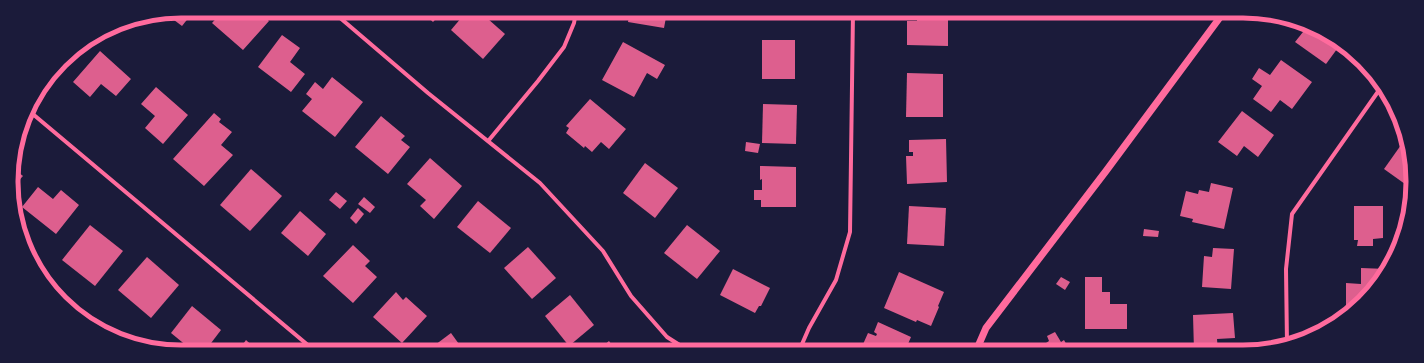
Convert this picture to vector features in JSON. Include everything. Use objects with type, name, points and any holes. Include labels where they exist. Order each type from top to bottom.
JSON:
[{"type":"street","points":[[340,18],[428,93],[489,140],[540,183],[603,252],[631,296],[667,337],[681,345]]},
{"type":"street","points":[[489,140],[564,48],[575,18]]},
{"type":"street","points":[[801,345],[836,280],[850,232],[853,18]]},
{"type":"street","points":[[979,345],[986,328],[1106,171],[1220,18]]},
{"type":"street","points":[[1287,338],[1286,269],[1292,214],[1378,91]]},
{"type":"street","points":[[33,114],[309,345]]},
{"type":"building","points":[[171,18],[188,18],[182,26]]},
{"type":"building","points":[[217,18],[266,18],[269,21],[243,50],[212,23]]},
{"type":"building","points":[[429,18],[437,18],[433,22]]},
{"type":"building","points":[[461,18],[487,18],[505,34],[483,59],[451,30]]},
{"type":"building","points":[[629,18],[666,18],[664,28],[628,22]]},
{"type":"building","points":[[917,18],[948,18],[948,46],[907,45],[907,21],[917,21]]},
{"type":"building","points":[[1305,30],[1337,49],[1326,64],[1295,42]]},
{"type":"building","points":[[282,35],[300,48],[290,62],[305,74],[291,92],[258,67]]},
{"type":"building","points":[[762,40],[795,40],[795,79],[762,79]]},
{"type":"building","points":[[623,42],[665,65],[657,79],[647,73],[634,97],[602,80]]},
{"type":"building","points":[[100,51],[131,79],[116,96],[101,84],[90,97],[73,82]]},
{"type":"building","points":[[1281,60],[1312,82],[1292,109],[1280,100],[1271,112],[1253,99],[1262,86],[1252,79],[1259,68],[1270,75]]},
{"type":"building","points":[[907,73],[943,74],[943,117],[906,117]]},
{"type":"building","points":[[332,77],[363,102],[335,137],[302,111],[312,99],[306,94],[315,82],[323,89]]},
{"type":"building","points":[[156,87],[188,115],[163,144],[145,128],[155,116],[141,104]]},
{"type":"building","points":[[590,99],[626,129],[609,149],[601,142],[592,152],[585,146],[584,148],[566,133],[569,128],[566,126]]},
{"type":"building","points":[[763,104],[797,105],[796,144],[762,143]]},
{"type":"building","points":[[1242,111],[1274,135],[1258,157],[1244,146],[1237,156],[1218,142]]},
{"type":"building","points":[[214,113],[221,119],[219,122],[232,132],[221,145],[233,155],[204,186],[173,159]]},
{"type":"building","points":[[381,116],[405,136],[401,140],[410,147],[388,174],[355,147]]},
{"type":"building","points":[[946,139],[947,182],[907,184],[906,156],[913,156],[913,152],[909,152],[909,140]]},
{"type":"building","points":[[746,142],[760,144],[758,153],[745,151]]},
{"type":"building","points":[[1401,145],[1405,160],[1406,183],[1405,184],[1384,169]]},
{"type":"building","points":[[430,158],[462,186],[434,219],[420,206],[426,200],[407,184]]},
{"type":"building","points":[[645,163],[678,188],[655,218],[623,193]]},
{"type":"building","points":[[760,166],[796,167],[796,207],[761,207],[761,200],[754,200],[754,190],[762,190]]},
{"type":"building","points":[[251,169],[282,196],[250,231],[220,205]]},
{"type":"building","points":[[18,172],[23,176],[18,182]]},
{"type":"building","points":[[1211,183],[1233,188],[1224,229],[1192,222],[1193,219],[1180,216],[1186,191],[1198,194],[1199,190],[1209,192]]},
{"type":"building","points":[[38,187],[53,199],[61,190],[79,205],[56,234],[22,207]]},
{"type":"building","points":[[336,192],[347,201],[340,209],[329,200]]},
{"type":"building","points":[[364,197],[375,207],[370,213],[358,204]]},
{"type":"building","points":[[478,201],[511,228],[490,253],[457,227]]},
{"type":"building","points":[[909,206],[946,208],[944,246],[907,244]]},
{"type":"building","points":[[1354,206],[1383,206],[1383,238],[1373,239],[1373,246],[1357,246],[1358,240],[1354,240]]},
{"type":"building","points":[[358,208],[364,214],[356,224],[350,218]]},
{"type":"building","points":[[300,211],[326,234],[308,256],[281,233]]},
{"type":"building","points":[[90,225],[123,251],[95,286],[62,260]]},
{"type":"building","points":[[687,225],[720,251],[697,279],[664,253]]},
{"type":"building","points":[[1144,229],[1159,231],[1158,237],[1143,236]]},
{"type":"building","points":[[353,245],[370,261],[365,266],[377,277],[353,303],[323,276]]},
{"type":"building","points":[[528,247],[556,278],[532,299],[504,268]]},
{"type":"building","points":[[1213,248],[1234,249],[1231,289],[1202,287],[1204,256],[1212,257]]},
{"type":"building","points":[[147,257],[179,285],[151,318],[118,290]]},
{"type":"building","points":[[1361,268],[1380,269],[1358,297],[1346,308],[1346,283],[1361,284]]},
{"type":"building","points":[[733,269],[770,288],[761,306],[759,306],[755,313],[720,295]]},
{"type":"building","points":[[899,272],[944,292],[931,326],[917,320],[916,322],[884,308]]},
{"type":"building","points":[[1061,277],[1070,282],[1065,290],[1056,284]]},
{"type":"building","points":[[1085,277],[1102,277],[1102,292],[1110,292],[1110,304],[1127,304],[1127,329],[1085,329]]},
{"type":"building","points":[[396,292],[403,300],[406,297],[427,316],[402,343],[373,317]]},
{"type":"building","points":[[570,295],[594,325],[570,345],[568,345],[545,316]]},
{"type":"building","points":[[192,306],[221,330],[210,345],[186,345],[171,333]]},
{"type":"building","points":[[1233,313],[1235,338],[1217,339],[1218,345],[1194,345],[1193,315]]},
{"type":"building","points":[[878,322],[911,337],[908,345],[863,345],[868,333],[876,336],[877,334],[874,332]]},
{"type":"building","points":[[1055,332],[1061,342],[1064,340],[1067,345],[1043,345],[1049,341],[1047,336]]},
{"type":"building","points":[[451,333],[460,345],[435,345]]},
{"type":"building","points":[[246,340],[251,345],[242,345]]},
{"type":"building","points":[[609,341],[612,345],[604,345]]}]
